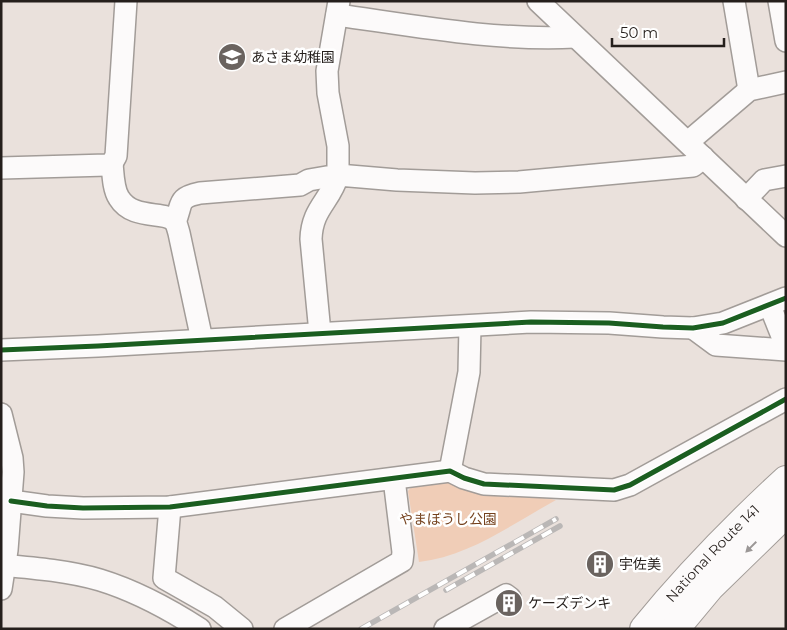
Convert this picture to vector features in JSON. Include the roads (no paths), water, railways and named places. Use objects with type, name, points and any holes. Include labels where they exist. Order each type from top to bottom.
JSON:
[{"type":"highway","name":"National Route 141","points":[[644,629],[695,569],[786,480]]},
{"type":"highway","name":"National Route 141","points":[[675,629],[710,588],[786,513]]},
{"type":"street","points":[[1,168],[107,165],[112,162],[116,156],[126,1]]},
{"type":"street","points":[[538,1],[786,236]]},
{"type":"street","points":[[734,1],[749,90]]},
{"type":"street","points":[[779,1],[786,41]]},
{"type":"street","points":[[320,333],[311,225],[335,185],[338,175],[338,146],[328,93],[327,71],[338,8],[482,35],[538,39],[576,37]]},
{"type":"street","points":[[695,150],[749,90],[786,82]]},
{"type":"street","points":[[175,222],[181,201],[188,195],[200,193],[300,185],[309,180],[338,175],[407,180],[519,182],[693,166],[698,162],[695,150]]},
{"type":"street","points":[[112,162],[118,196],[123,203],[133,211],[169,218],[175,222],[180,233],[202,340]]},
{"type":"street","points":[[746,199],[764,180],[786,176]]},
{"type":"street","points":[[1,350],[531,322],[609,323],[692,328],[723,323],[778,302],[786,346]]},
{"type":"street","points":[[450,472],[469,372],[470,326]]},
{"type":"street","points":[[692,328],[716,344],[786,350]]},
{"type":"street","points":[[11,501],[83,508],[170,507],[450,472],[484,484],[614,490],[638,480],[786,399]]},
{"type":"street","points":[[1,414],[14,472],[1,589]]},
{"type":"street","points":[[285,629],[402,561],[403,552],[394,478]]},
{"type":"street","points":[[170,507],[164,578],[215,606],[242,629]]},
{"type":"street","points":[[3,565],[100,580],[143,597],[200,629]]},
{"type":"street","points":[[445,629],[506,595],[510,598]]},
{"type":"railway","points":[[361,629],[556,519]]},
{"type":"railway","points":[[446,590],[560,526]]},
{"type":"place","name":"あさま幼稚園","points":[[232,57]]},
{"type":"place","name":"宇佐美","points":[[600,564]]},
{"type":"place","name":"ケーズデンキ","points":[[509,603]]},
{"type":"park label","name":"やまぼうし公園","points":[[448,519]]}]
